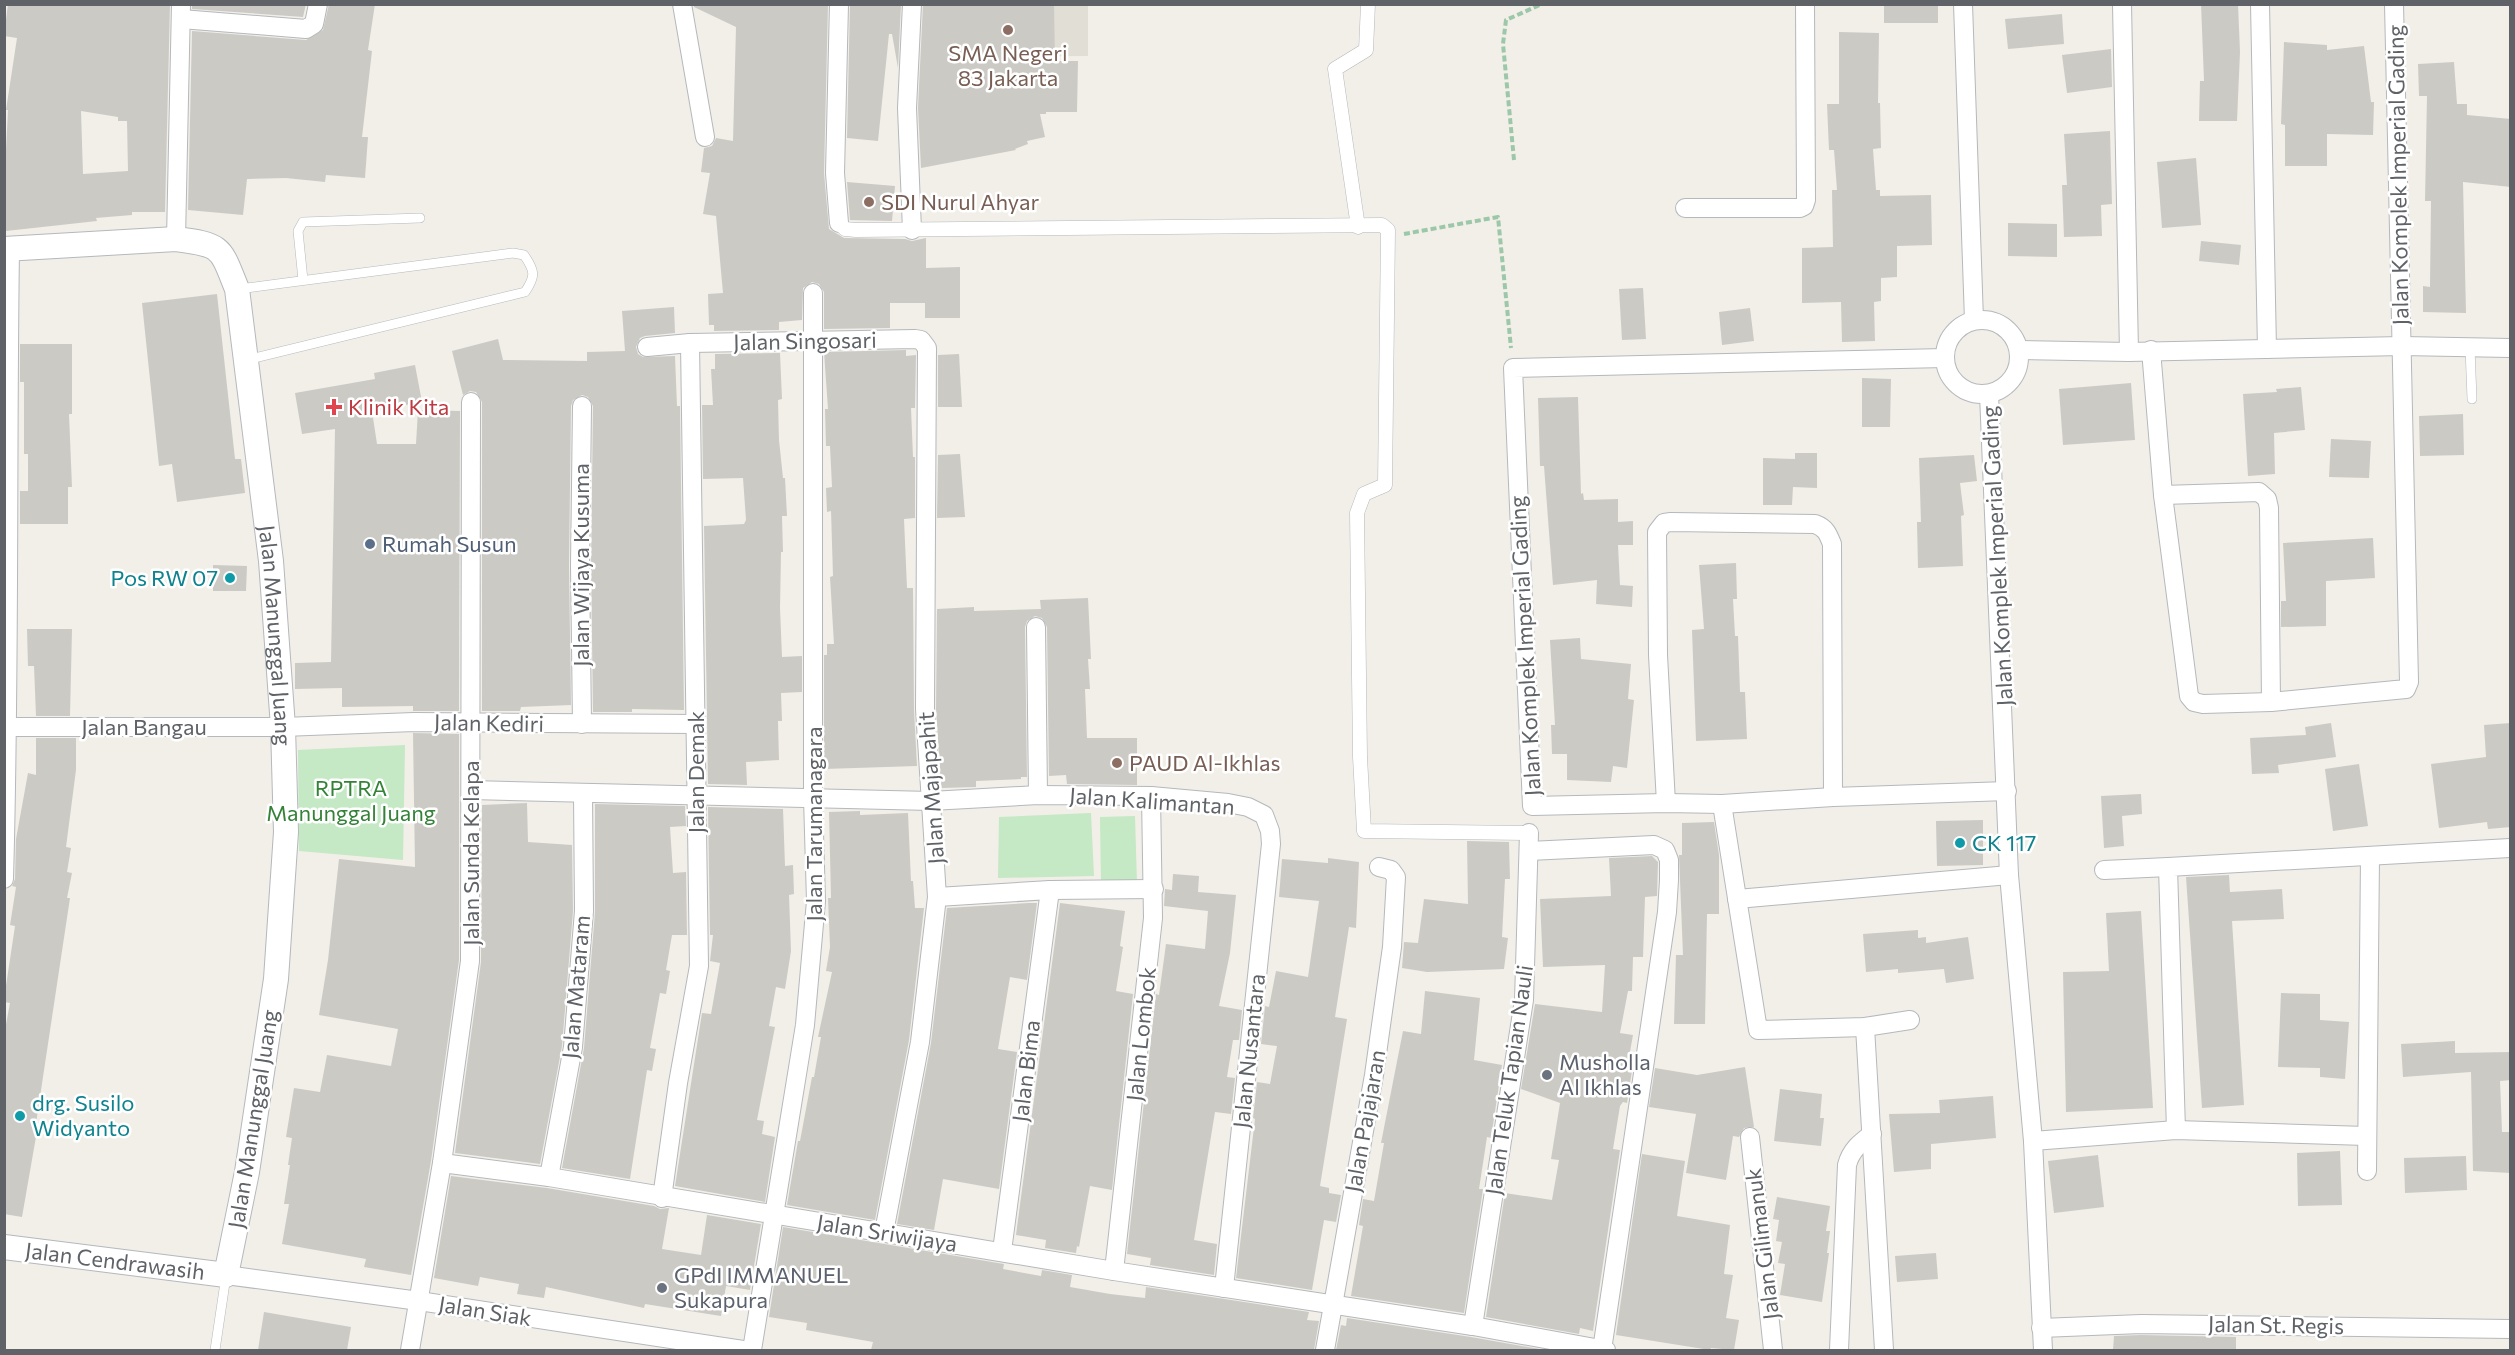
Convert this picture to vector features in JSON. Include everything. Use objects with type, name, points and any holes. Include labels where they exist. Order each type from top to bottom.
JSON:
[{"type":"street","points":[[176,239],[181,11],[306,29],[314,24],[318,4]]},
{"type":"street","points":[[682,4],[705,137]]},
{"type":"street","points":[[839,4],[835,173],[839,223],[845,229],[1358,227],[1382,225],[1388,230],[1385,485],[1364,494],[1357,523],[1360,757],[1364,831],[1529,842],[1654,845],[1665,850],[1669,860],[1667,912],[1604,1350],[1333,1304]]},
{"type":"street","points":[[912,4],[907,108],[912,230]]},
{"type":"street","points":[[1358,227],[1335,69],[1366,50],[1368,4]]},
{"type":"street","points":[[1685,208],[1800,208],[1804,206],[1806,201],[1805,4]]},
{"type":"street","points":[[1963,4],[1974,320]]},
{"type":"street","points":[[2122,4],[2128,352]]},
{"type":"street","points":[[2260,4],[2267,350]]},
{"type":"street","name":"Jalan Komplek Imperial Gading","points":[[2394,4],[2402,346]]},
{"type":"street","name":"Jalan Manunggal Juang","points":[[7,249],[176,239],[204,243],[222,252],[237,289],[244,361],[271,561],[283,727],[286,832],[276,979],[247,1172],[226,1275]]},
{"type":"street","points":[[4,879],[7,726],[5,628],[7,249]]},
{"type":"street","name":"Jalan Tarumanagara","points":[[752,1350],[812,967],[816,901],[813,798],[813,293]]},
{"type":"street","points":[[1974,320],[1994,321],[2010,332],[2019,350],[2019,364],[2013,378],[2003,388],[1989,393],[1969,392],[1952,378],[1945,358],[1949,341],[1954,334],[1959,328],[1974,320]]},
{"type":"street","name":"Jalan Singosari","points":[[690,343],[921,340]]},
{"type":"street","name":"Jalan Majapahit","points":[[884,1233],[920,1042],[937,897],[925,709],[927,348],[921,340]]},
{"type":"street","points":[[647,348],[690,343]]},
{"type":"street","name":"Jalan Demak","points":[[662,1198],[678,1083],[699,966],[690,343]]},
{"type":"street","points":[[2151,350],[2163,495],[2190,696],[2194,702],[2203,704],[2271,702],[2404,689],[2408,686],[2402,346]]},
{"type":"street","name":"Jalan Komplek Imperial Gading","points":[[2019,350],[2128,352],[2402,346],[2511,348]]},
{"type":"street","points":[[1513,368],[1945,358]]},
{"type":"street","name":"Jalan Komplek Imperial Gading","points":[[1513,368],[1532,806],[1666,802],[1722,804],[1833,797],[2007,791]]},
{"type":"street","name":"Jalan Komplek Imperial Gading","points":[[1989,393],[2009,876],[2033,1141],[2043,1350]]},
{"type":"street","name":"Jalan Sunda Kelapa","points":[[410,1350],[442,1163],[470,961],[471,402]]},
{"type":"street","name":"Jalan Wijaya Kusuma","points":[[582,406],[580,567],[582,724]]},
{"type":"street","points":[[2163,495],[2259,492],[2267,499],[2269,508],[2271,702]]},
{"type":"street","points":[[1666,802],[1658,655],[1657,532],[1664,523],[1671,522],[1815,524],[1824,527],[1828,534],[1832,556],[1833,797]]},
{"type":"street","name":"Jalan Kalimantan","points":[[1036,627],[1038,795]]},
{"type":"street","name":"Jalan Kediri","points":[[283,727],[414,722],[696,724]]},
{"type":"street","name":"Jalan Bangau","points":[[7,726],[283,727]]},
{"type":"street","name":"Jalan Kalimantan","points":[[471,790],[932,801],[1038,795],[1151,796],[1228,803],[1248,807],[1264,815]]},
{"type":"street","name":"Jalan Mataram","points":[[549,1177],[574,1036],[584,911],[583,794]]},
{"type":"street","name":"Jalan Lombok","points":[[1114,1271],[1150,962],[1154,889],[1151,796]]},
{"type":"street","points":[[1722,804],[1758,1029],[1864,1027],[1910,1020]]},
{"type":"street","name":"Jalan Nusantara","points":[[1224,1288],[1271,844],[1270,831],[1264,815]]},
{"type":"street","name":"Jalan Teluk Tapian Nauli","points":[[1473,1326],[1524,1000],[1529,842]]},
{"type":"street","points":[[2104,870],[2511,848]]},
{"type":"street","points":[[2367,1171],[2370,856]]},
{"type":"street","name":"Jalan Pajajaran","points":[[1325,1350],[1374,1075],[1392,947],[1396,877],[1391,870],[1379,867]]},
{"type":"street","points":[[2168,867],[2176,1130]]},
{"type":"street","points":[[1737,899],[2009,876]]},
{"type":"street","points":[[937,897],[1050,890],[1154,889]]},
{"type":"street","name":"Jalan Bima","points":[[1002,1251],[1050,890]]},
{"type":"street","points":[[1864,1027],[1884,1350]]},
{"type":"street","points":[[2033,1141],[2176,1130],[2366,1136]]},
{"type":"street","points":[[1839,1350],[1847,1165],[1850,1154],[1858,1144],[1872,1134]]},
{"type":"street","name":"Jalan Gilimanuk","points":[[1750,1137],[1773,1350]]},
{"type":"street","name":"Jalan Sriwijaya","points":[[442,1163],[549,1177],[662,1198],[1333,1304]]},
{"type":"street","name":"Jalan Cendrawasih","points":[[4,1246],[226,1275]]},
{"type":"street","name":"Jalan Siak","points":[[226,1275],[419,1301],[743,1350]]},
{"type":"street","name":"Jalan St. Regis","points":[[2041,1328],[2152,1324],[2511,1329]]},
{"type":"lane","points":[[303,280],[298,231],[303,222],[420,219]]},
{"type":"lane","points":[[237,289],[513,253],[524,255],[533,268],[533,281],[525,292],[244,361]]},
{"type":"lane","points":[[2470,348],[2472,399]]},
{"type":"lane","points":[[215,1350],[226,1275]]},
{"type":"path","points":[[1514,160],[1503,44],[1506,20],[1542,4]]},
{"type":"path","points":[[1389,237],[1498,217],[1513,368]]},
{"type":"shaded area","name":"SMA Negeri 83 Jakarta","points":[[928,5],[1088,5],[1088,56],[929,57]]},
{"type":"green space","name":"RPTRA Manunggal Juang","points":[[405,745],[403,860],[299,851],[298,750]]},
{"type":"green space","points":[[1091,813],[1094,876],[998,878],[999,817]]},
{"type":"green space","points":[[1135,816],[1137,884],[1101,883],[1100,817]]},
{"type":"building","points":[[8,4],[170,4],[165,212],[132,212],[132,215],[96,218],[97,221],[6,231],[4,189],[8,110],[6,110],[17,38],[4,36]],"holes":[[[81,111],[118,117],[118,121],[127,121],[128,171],[83,174]]]},
{"type":"building","points":[[192,4],[306,4],[303,17],[192,9]]},
{"type":"building","points":[[329,4],[375,4],[368,50],[372,51],[362,137],[368,137],[365,178],[326,175],[325,182],[286,178],[247,179],[243,215],[188,210],[192,31],[306,40],[323,30]]},
{"type":"building","points":[[694,4],[828,4],[824,173],[829,229],[844,238],[912,241],[926,238],[926,268],[960,267],[960,318],[925,318],[925,303],[890,303],[890,328],[824,329],[824,292],[819,284],[812,282],[803,288],[802,320],[779,322],[779,330],[714,331],[714,325],[709,325],[708,294],[723,293],[716,216],[703,214],[710,173],[701,172],[704,148],[712,146],[716,138],[733,141],[736,27],[694,7]]},
{"type":"building","points":[[850,4],[901,4],[898,68],[892,34],[889,34],[878,141],[847,138]]},
{"type":"building","points":[[923,4],[1054,4],[1055,61],[1078,61],[1077,112],[1040,114],[1045,137],[1027,141],[1028,144],[1016,150],[921,168],[918,108]]},
{"type":"building","points":[[1884,4],[1938,4],[1938,23],[1884,23]]},
{"type":"building","points":[[2201,4],[2238,4],[2240,52],[2237,121],[2199,121],[2200,81],[2204,81]]},
{"type":"building","points":[[2062,14],[2064,44],[2008,49],[2005,19]]},
{"type":"building","points":[[1839,32],[1879,33],[1878,103],[1880,103],[1881,148],[1873,149],[1876,190],[1880,190],[1880,196],[1931,195],[1932,245],[1897,246],[1897,277],[1881,278],[1881,301],[1874,302],[1875,341],[1842,342],[1841,302],[1802,303],[1802,248],[1833,247],[1832,190],[1837,190],[1834,150],[1829,150],[1827,104],[1839,104]]},
{"type":"building","points":[[2284,42],[2327,45],[2327,50],[2364,46],[2371,102],[2374,102],[2373,135],[2327,134],[2327,166],[2285,166],[2285,125],[2281,124]]},
{"type":"building","points":[[2111,49],[2112,87],[2067,93],[2062,55]]},
{"type":"building","points":[[2454,62],[2457,104],[2467,104],[2467,115],[2511,119],[2511,187],[2463,182],[2466,313],[2423,312],[2423,286],[2430,287],[2431,201],[2425,201],[2427,96],[2419,96],[2418,64]]},
{"type":"building","points":[[2110,131],[2112,204],[2101,205],[2102,236],[2064,237],[2062,185],[2067,185],[2064,134]]},
{"type":"building","points":[[2196,158],[2201,225],[2162,228],[2157,162]]},
{"type":"building","name":"SDI Nurul Ahyar","points":[[847,182],[895,186],[892,221],[850,220]]},
{"type":"building","points":[[2008,223],[2057,224],[2057,257],[2008,256]]},
{"type":"building","points":[[2201,241],[2241,245],[2239,265],[2199,261]]},
{"type":"building","points":[[1643,288],[1646,339],[1622,340],[1619,289]]},
{"type":"building","points":[[217,294],[235,459],[241,459],[245,493],[177,502],[172,464],[159,466],[142,303]]},
{"type":"building","points":[[674,307],[675,333],[645,336],[640,338],[636,347],[638,354],[643,357],[675,356],[677,406],[680,406],[684,710],[632,709],[632,712],[593,712],[591,566],[593,406],[588,397],[582,395],[573,400],[571,406],[569,566],[571,705],[521,707],[520,711],[482,711],[482,402],[476,392],[470,391],[463,395],[452,351],[498,339],[503,360],[587,361],[587,352],[625,351],[622,311]]},
{"type":"building","points":[[1750,308],[1754,341],[1722,345],[1719,312]]},
{"type":"building","points":[[20,344],[72,344],[72,414],[69,414],[72,487],[68,487],[68,524],[20,524],[20,491],[28,491],[28,454],[24,454],[24,382],[20,382]]},
{"type":"building","points":[[906,350],[906,356],[916,355],[915,408],[911,408],[913,457],[915,457],[915,518],[904,519],[907,588],[913,588],[917,766],[824,769],[824,655],[827,655],[827,644],[834,644],[830,577],[833,576],[831,511],[827,512],[826,488],[832,487],[830,446],[826,446],[825,409],[828,409],[824,352]]},
{"type":"building","points":[[780,353],[782,399],[778,400],[779,440],[783,478],[785,478],[787,516],[782,516],[780,608],[782,657],[802,656],[802,692],[781,693],[782,721],[778,721],[779,760],[746,762],[747,785],[708,784],[704,526],[744,524],[746,520],[743,478],[703,479],[702,405],[713,405],[711,369],[715,369],[715,354]]},
{"type":"building","points":[[959,354],[962,407],[938,407],[938,355]]},
{"type":"building","points":[[415,365],[422,402],[372,411],[377,444],[416,444],[418,410],[460,411],[459,711],[413,711],[413,706],[342,707],[342,688],[295,689],[295,663],[331,662],[335,429],[302,434],[295,393],[375,379],[374,373]]},
{"type":"building","points":[[1862,378],[1891,379],[1890,427],[1862,427]]},
{"type":"building","points":[[2131,383],[2135,440],[2063,445],[2059,389]]},
{"type":"building","points":[[2301,387],[2305,430],[2274,433],[2275,474],[2248,476],[2243,394],[2277,392],[2276,389]]},
{"type":"building","points":[[1578,397],[1581,494],[1583,493],[1584,500],[1618,499],[1618,522],[1633,521],[1633,545],[1618,545],[1620,585],[1633,586],[1632,607],[1596,604],[1597,580],[1553,585],[1544,466],[1540,466],[1538,398]]},
{"type":"building","points":[[2463,414],[2464,455],[2420,456],[2419,416]]},
{"type":"building","points":[[2331,439],[2371,441],[2369,478],[2329,477]]},
{"type":"building","points":[[1795,453],[1817,453],[1817,488],[1793,487],[1792,505],[1763,505],[1763,458],[1795,459]]},
{"type":"building","points":[[960,454],[965,517],[937,518],[938,455]]},
{"type":"building","points":[[1974,455],[1977,481],[1960,483],[1964,515],[1961,516],[1963,566],[1918,568],[1917,522],[1921,522],[1919,458]]},
{"type":"building","points":[[2373,538],[2375,578],[2326,581],[2326,626],[2281,627],[2281,601],[2286,601],[2283,543]]},
{"type":"building","points":[[1736,563],[1737,599],[1733,599],[1735,636],[1738,636],[1740,692],[1745,692],[1747,739],[1696,741],[1692,630],[1704,629],[1699,565]]},
{"type":"building","name":"Pos RW 07","points":[[213,565],[247,566],[246,591],[213,591]]},
{"type":"building","points":[[1088,598],[1091,659],[1088,659],[1090,689],[1085,689],[1087,738],[1137,738],[1137,785],[1067,784],[1066,775],[1049,776],[1047,627],[1042,618],[1035,616],[1027,621],[1025,627],[1027,777],[976,781],[976,787],[941,788],[936,709],[937,609],[974,607],[974,611],[1041,609],[1040,600]]},
{"type":"building","points":[[27,629],[72,629],[70,716],[36,716],[34,666],[28,666]]},
{"type":"building","points":[[1580,638],[1581,659],[1631,664],[1628,699],[1634,700],[1627,768],[1613,766],[1611,782],[1567,780],[1567,754],[1552,754],[1551,725],[1555,725],[1550,640]]},
{"type":"building","points":[[2331,723],[2336,757],[2278,765],[2279,773],[2252,774],[2250,738],[2306,735],[2305,727]]},
{"type":"building","points":[[2511,723],[2511,827],[2488,829],[2487,822],[2439,828],[2431,764],[2486,757],[2484,725]]},
{"type":"building","points":[[413,733],[459,734],[459,960],[431,1161],[411,1275],[364,1267],[366,1259],[282,1244],[289,1204],[284,1204],[292,1138],[286,1137],[294,1088],[320,1092],[327,1055],[391,1066],[398,1029],[319,1015],[328,960],[339,859],[415,867]]},
{"type":"building","points":[[36,738],[76,738],[76,770],[66,847],[71,848],[67,872],[72,873],[67,898],[70,898],[35,1130],[37,1131],[22,1217],[4,1214],[4,1035],[10,1003],[4,1002],[4,999],[15,926],[10,925],[16,887],[12,886],[15,879],[16,839],[28,773],[36,775]]},
{"type":"building","points":[[2359,764],[2368,826],[2333,831],[2325,769]]},
{"type":"building","points":[[2141,794],[2142,814],[2122,816],[2124,846],[2104,848],[2101,796]]},
{"type":"building","points":[[527,803],[528,842],[572,845],[573,911],[562,1046],[540,1164],[455,1153],[481,962],[482,805]]},
{"type":"building","points":[[595,804],[685,806],[686,826],[670,827],[673,873],[686,872],[687,935],[672,935],[666,970],[670,971],[666,994],[660,993],[650,1048],[656,1049],[652,1071],[647,1070],[630,1179],[562,1168],[584,1048],[595,912]]},
{"type":"building","points":[[708,807],[783,809],[785,866],[793,865],[794,894],[789,895],[791,951],[785,989],[776,987],[769,1026],[775,1027],[757,1120],[764,1121],[762,1134],[775,1137],[765,1202],[675,1186],[702,1013],[711,1014],[720,963],[710,961],[713,935],[710,935]]},
{"type":"building","points":[[860,811],[860,815],[908,813],[911,881],[913,881],[915,908],[924,908],[909,1040],[875,1220],[787,1205],[798,1141],[800,1141],[812,1077],[814,1077],[821,1037],[818,1037],[832,972],[826,971],[830,947],[828,898],[831,898],[829,812]]},
{"type":"building","name":"CK 117","points":[[1983,820],[1983,865],[1937,866],[1936,821]]},
{"type":"building","points":[[1714,822],[1719,855],[1719,914],[1707,914],[1705,1024],[1674,1024],[1676,955],[1683,955],[1679,855],[1682,855],[1682,823]]},
{"type":"building","points":[[1467,841],[1509,842],[1510,879],[1505,879],[1502,937],[1508,938],[1504,969],[1427,972],[1402,968],[1404,942],[1418,943],[1424,899],[1468,904]]},
{"type":"building","points":[[1652,856],[1658,862],[1657,896],[1645,897],[1643,957],[1633,957],[1632,991],[1628,991],[1620,1033],[1633,1035],[1628,1063],[1633,1064],[1627,1103],[1623,1102],[1620,1106],[1613,1149],[1620,1150],[1593,1331],[1580,1328],[1579,1334],[1486,1317],[1505,1193],[1552,1200],[1559,1160],[1551,1159],[1560,1103],[1521,1089],[1535,1004],[1602,1012],[1605,965],[1543,967],[1540,899],[1611,896],[1609,858]]},
{"type":"building","points":[[1328,858],[1359,862],[1356,928],[1349,927],[1335,1017],[1347,1019],[1320,1186],[1329,1188],[1329,1193],[1341,1195],[1336,1222],[1324,1220],[1312,1290],[1236,1278],[1255,1119],[1253,1118],[1257,1082],[1270,1084],[1277,1046],[1261,1044],[1265,1006],[1269,1007],[1276,971],[1308,977],[1319,901],[1279,897],[1282,859],[1328,863]]},
{"type":"building","points":[[1173,874],[1199,876],[1198,892],[1236,895],[1230,953],[1219,1006],[1242,1010],[1239,1040],[1233,1040],[1227,1077],[1235,1078],[1231,1114],[1215,1112],[1194,1240],[1217,1244],[1214,1275],[1150,1265],[1151,1258],[1127,1254],[1156,994],[1159,995],[1166,944],[1205,949],[1208,911],[1164,906],[1165,889],[1172,890]]},
{"type":"building","points":[[2229,875],[2230,892],[2282,889],[2284,919],[2232,921],[2244,1105],[2202,1108],[2186,877]]},
{"type":"building","points":[[1037,903],[1027,980],[1010,977],[998,1049],[1017,1052],[999,1189],[943,1179],[934,1230],[897,1224],[931,1043],[947,908]]},
{"type":"building","points":[[1060,903],[1125,911],[1120,946],[1123,947],[1116,991],[1133,994],[1112,1190],[1090,1186],[1076,1253],[1045,1248],[1046,1240],[1016,1235]]},
{"type":"building","points":[[2141,911],[2153,1108],[2066,1112],[2063,972],[2109,971],[2106,913]]},
{"type":"building","points":[[1918,930],[1918,938],[1926,937],[1926,943],[1968,937],[1974,979],[1946,983],[1944,969],[1898,973],[1898,969],[1866,972],[1863,934]]},
{"type":"building","points":[[1425,991],[1480,998],[1474,1060],[1502,1065],[1491,1138],[1487,1137],[1479,1189],[1483,1189],[1464,1313],[1351,1296],[1363,1226],[1359,1225],[1363,1199],[1374,1201],[1384,1143],[1381,1143],[1403,1031],[1421,1034]]},
{"type":"building","points":[[2281,993],[2320,994],[2320,1020],[2349,1022],[2345,1079],[2320,1077],[2320,1068],[2278,1067]]},
{"type":"building","points":[[2455,1041],[2455,1053],[2511,1052],[2511,1080],[2500,1081],[2502,1132],[2511,1132],[2511,1173],[2473,1171],[2471,1072],[2403,1077],[2401,1044]]},
{"type":"building","points":[[1745,1067],[1754,1127],[1744,1128],[1739,1137],[1733,1136],[1726,1180],[1686,1173],[1696,1114],[1649,1107],[1655,1068],[1697,1075]]},
{"type":"building","points":[[1780,1089],[1822,1094],[1820,1118],[1824,1118],[1821,1146],[1774,1141]]},
{"type":"building","points":[[1993,1096],[1996,1138],[1931,1144],[1931,1169],[1894,1172],[1889,1114],[1940,1113],[1939,1100]]},
{"type":"building","points":[[2340,1151],[2342,1205],[2298,1206],[2297,1153]]},
{"type":"building","points":[[1642,1154],[1685,1161],[1677,1216],[1730,1225],[1724,1274],[1733,1275],[1726,1318],[1739,1320],[1734,1350],[1711,1348],[1710,1350],[1616,1335]]},
{"type":"building","points":[[2098,1155],[2104,1207],[2054,1213],[2048,1161]]},
{"type":"building","points":[[2466,1156],[2467,1190],[2405,1193],[2404,1158]]},
{"type":"building","points":[[451,1176],[547,1188],[654,1206],[660,1209],[669,1208],[662,1249],[701,1255],[707,1215],[761,1224],[750,1290],[726,1286],[721,1316],[645,1304],[644,1308],[546,1287],[544,1298],[517,1294],[519,1284],[480,1277],[478,1286],[434,1278]]},
{"type":"building","points":[[1777,1197],[1830,1206],[1826,1231],[1830,1231],[1827,1253],[1829,1253],[1822,1302],[1780,1295],[1785,1264],[1778,1263],[1782,1242],[1776,1241],[1779,1220],[1773,1219]]},
{"type":"building","points":[[783,1227],[1004,1264],[1003,1269],[1041,1276],[1042,1270],[1072,1275],[1070,1287],[1110,1294],[1145,1298],[1146,1287],[1309,1312],[1307,1320],[1319,1321],[1314,1350],[871,1350],[873,1342],[806,1330],[807,1323],[769,1317]]},
{"type":"building","points":[[1936,1253],[1938,1279],[1897,1282],[1895,1256]]},
{"type":"building","points":[[264,1312],[351,1327],[347,1350],[258,1350]]},
{"type":"building","points":[[1347,1318],[1545,1350],[1336,1350],[1341,1325],[1346,1326]]},
{"type":"building","points":[[2114,1336],[2236,1337],[2236,1350],[2113,1350]]},
{"type":"place","name":"SMA Negeri 83 Jakarta","points":[[1008,30]]},
{"type":"place","name":"SDI Nurul Ahyar","points":[[869,202]]},
{"type":"place","name":"Klinik Kita","points":[[334,407]]},
{"type":"place","name":"Rumah Susun","points":[[370,544]]},
{"type":"place","name":"Pos RW 07","points":[[230,578]]},
{"type":"place","name":"PAUD Al-Ikhlas","points":[[1117,763]]},
{"type":"place","name":"CK 117","points":[[1960,843]]},
{"type":"place","name":"Musholla Al Ikhlas","points":[[1547,1075]]},
{"type":"place","name":"drg. Susilo Widyanto","points":[[20,1116]]},
{"type":"place","name":"GPdI IMMANUEL Sukapura","points":[[662,1288]]}]
